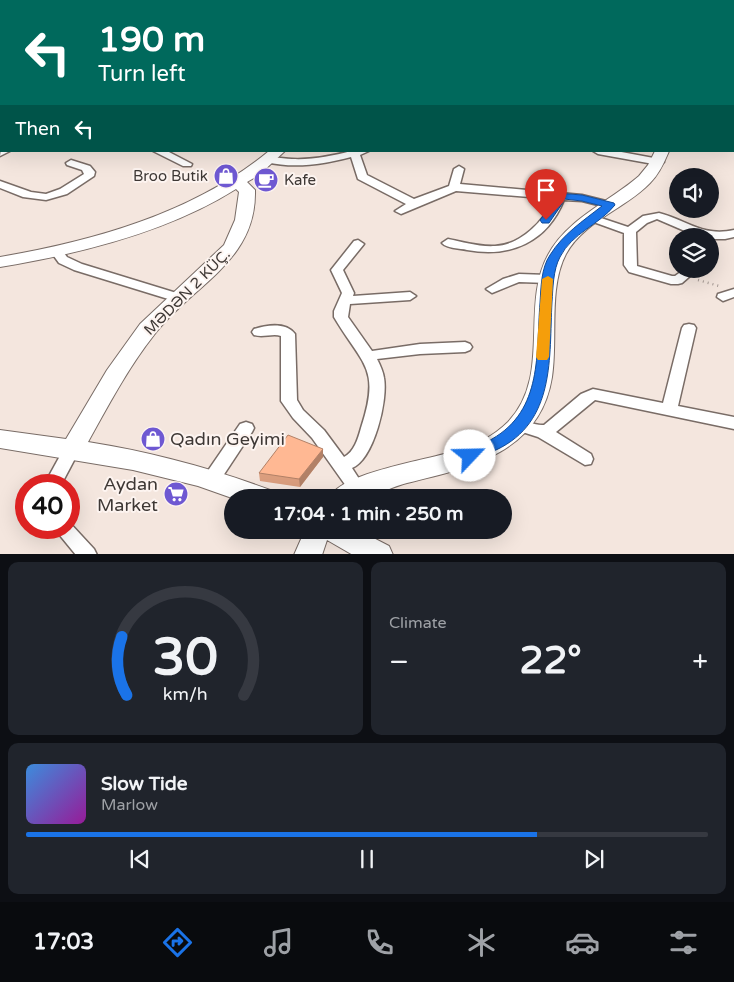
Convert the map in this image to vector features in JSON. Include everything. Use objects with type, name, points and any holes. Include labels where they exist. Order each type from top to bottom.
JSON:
[{"type":"main road","points":[[0,439],[72,449]]},
{"type":"main road","points":[[351,539],[379,554]]},
{"type":"street","points":[[160,152],[187,164]]},
{"type":"street","points":[[0,262],[57,252],[161,218],[238,183],[274,156],[283,162],[306,162],[360,152],[362,176],[403,199],[417,203]]},
{"type":"street","points":[[358,489],[374,482],[460,459],[499,442],[532,409],[538,394],[542,373],[548,279],[554,257],[565,242],[592,218],[646,180],[660,156],[610,152]]},
{"type":"street","points":[[0,184],[37,198],[53,196],[89,176],[90,172],[86,168],[71,163]]},
{"type":"street","points":[[454,188],[459,169]]},
{"type":"street","name":"MƏDƏN 2 KÜÇ.","points":[[72,449],[115,375],[147,329],[231,248],[240,235],[246,216],[247,190],[238,183]]},
{"type":"street","points":[[401,211],[454,188],[582,198],[610,205]]},
{"type":"street","points":[[448,243],[496,250],[522,242],[546,220],[560,196]]},
{"type":"street","points":[[680,278],[671,280],[633,269],[630,265],[630,231],[644,219],[659,216],[705,234],[726,236],[734,234]]},
{"type":"street","points":[[592,218],[630,231]]},
{"type":"street","points":[[341,464],[348,463],[356,457],[364,445],[374,409],[377,378],[367,356],[341,317],[348,293],[345,284],[337,274],[337,270],[358,244]]},
{"type":"street","points":[[57,252],[64,260],[78,267],[178,298]]},
{"type":"street","points":[[492,289],[521,276],[548,279]]},
{"type":"street","points":[[347,300],[410,296]]},
{"type":"street","points":[[670,411],[689,328]]},
{"type":"street","points":[[259,332],[280,330],[288,334],[289,401],[341,464],[348,489]]},
{"type":"street","points":[[367,356],[420,349],[466,347]]},
{"type":"street","points":[[542,431],[552,427],[584,397],[593,394],[734,423]]},
{"type":"street","points":[[518,425],[542,431],[585,459]]},
{"type":"street","points":[[211,480],[246,428]]},
{"type":"street","points":[[58,474],[72,449],[142,461],[236,489]]},
{"type":"street","points":[[74,539],[88,554]]},
{"type":"street","points":[[308,554],[314,539]]},
{"type":"path","points":[[700,278],[727,292]]},
{"type":"building","points":[[288,435],[323,449],[299,479],[259,473]]},
{"type":"slow traffic","points":[[543,357],[548,279]]},
{"type":"place","name":"Broo Butik","points":[[226,176]]},
{"type":"place","name":"Kafe","points":[[266,180]]},
{"type":"place","name":"Qadın Geyimi","points":[[153,439]]},
{"type":"place","name":"Aydan Market","points":[[176,494]]},
{"type":"route","points":[[470,456],[499,442],[532,409],[538,394],[542,373],[548,279],[554,257],[575,231],[610,205],[595,200],[560,196],[546,220]]}]
